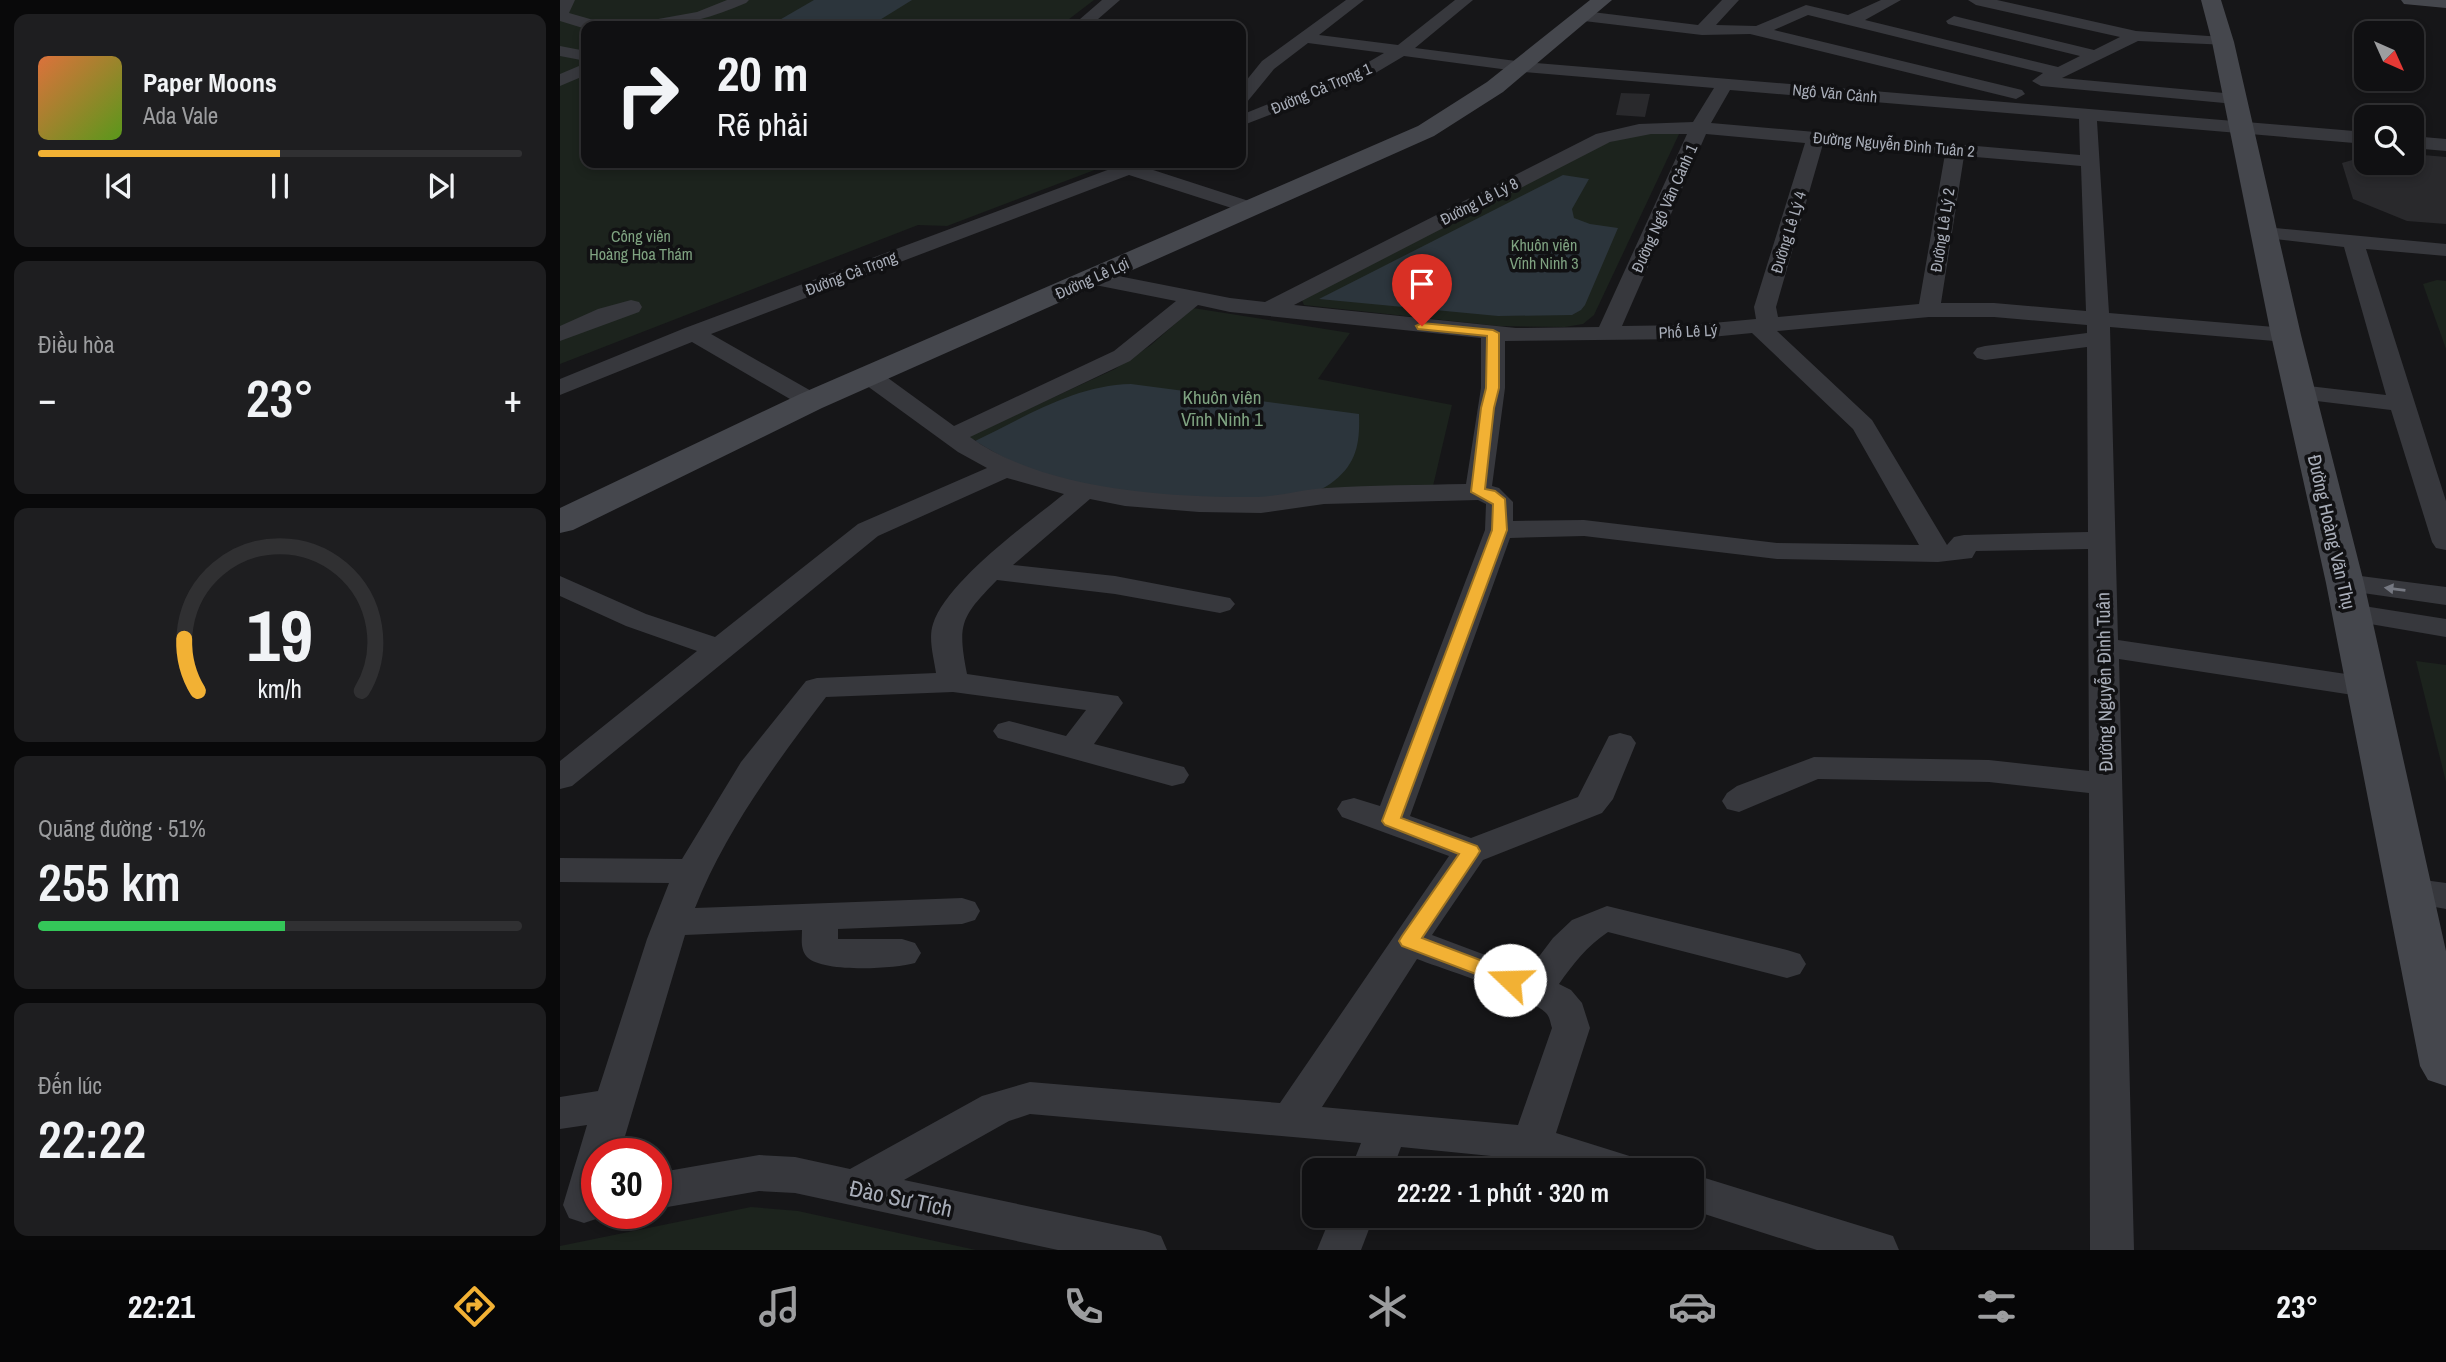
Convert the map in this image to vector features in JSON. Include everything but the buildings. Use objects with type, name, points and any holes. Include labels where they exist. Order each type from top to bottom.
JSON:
[{"type":"street","points":[[674,21],[701,16],[741,0]]},
{"type":"street","points":[[1086,21],[1112,0]]},
{"type":"street","points":[[1252,76],[1356,0]]},
{"type":"street","name":"Đường Cả Trọng 1","points":[[1246,119],[1366,71],[1402,50],[1465,0]]},
{"type":"street","points":[[1702,30],[1731,0]]},
{"type":"street","points":[[1758,31],[1827,0]]},
{"type":"street","points":[[1849,21],[1893,0]]},
{"type":"street","name":"Đường Hoàng Văn Thụ","points":[[2211,0],[2223,41],[2366,687],[2427,893],[2446,1066]]},
{"type":"street","points":[[2411,0],[2446,2]]},
{"type":"street","points":[[1919,38],[1984,2],[2136,36],[2223,41]]},
{"type":"street","points":[[1593,8],[1702,30],[1758,31],[2014,101],[2041,81],[2136,36]]},
{"type":"street","name":"Đường Lê Lợi","points":[[560,522],[868,375],[1426,131],[1463,109],[1524,66],[1593,8]]},
{"type":"street","points":[[1806,10],[2059,72]]},
{"type":"street","points":[[560,15],[581,24]]},
{"type":"street","points":[[1954,21],[2093,56]]},
{"type":"street","name":"Ngô Văn Cảnh","points":[[1306,38],[1524,66],[1725,83],[2014,101],[2092,100],[2242,127],[2354,137]]},
{"type":"street","points":[[560,51],[581,55]]},
{"type":"street","name":"Đường Nguyễn Đình Tuân","points":[[2093,56],[2089,161],[2099,328],[2112,1250]]},
{"type":"street","points":[[560,81],[581,70]]},
{"type":"street","points":[[1252,76],[1291,78],[1333,85]]},
{"type":"street","points":[[560,81],[581,79]]},
{"type":"street","points":[[2041,81],[2092,100],[2235,99]]},
{"type":"street","name":"Đường Ngô Văn Cảnh 1","points":[[1607,334],[1699,128],[1725,83]]},
{"type":"street","name":"Đường Lê Lý 8","points":[[1269,309],[1604,138],[1643,128],[1699,128]]},
{"type":"street","name":"Đường Nguyễn Đình Tuân 2","points":[[1699,128],[2089,161]]},
{"type":"street","name":"Đường Lê Lý 4","points":[[1764,327],[1765,307],[1816,137]]},
{"type":"street","points":[[2424,143],[2446,145]]},
{"type":"street","name":"Đường Lê Lý 2","points":[[1929,310],[1955,150]]},
{"type":"street","name":"Đường Cả Trọng","points":[[560,388],[692,333],[1131,168]]},
{"type":"street","points":[[1141,168],[1251,208]]},
{"type":"street","points":[[2267,241],[2356,249],[2446,250]]},
{"type":"street","points":[[2356,249],[2446,265]]},
{"type":"street","points":[[2356,249],[2401,404],[2446,542]]},
{"type":"street","name":"Phố Lê Lý","points":[[1093,278],[1192,299],[1493,333],[1607,334],[1764,327],[1929,310],[1994,310],[2099,328],[2286,335]]},
{"type":"street","points":[[952,436],[1122,356],[1192,299]]},
{"type":"street","points":[[560,334],[606,314],[631,307]]},
{"type":"street","points":[[1764,327],[1863,425],[1938,554]]},
{"type":"street","points":[[1985,353],[2099,328]]},
{"type":"street","points":[[692,333],[811,401]]},
{"type":"street","points":[[1478,492],[1493,388],[1493,333]]},
{"type":"street","points":[[868,375],[952,436],[1007,469],[1044,482],[1125,498],[1251,505],[1324,496],[1478,492],[1490,494],[1500,502],[1499,530],[1391,821]]},
{"type":"street","points":[[2300,393],[2401,404]]},
{"type":"street","points":[[560,778],[868,530],[1007,469]]},
{"type":"street","points":[[953,682],[947,625],[959,604],[991,571],[1086,489]]},
{"type":"street","points":[[1499,530],[1584,528],[1777,551],[1938,554],[1962,552],[1964,543],[2102,540]]},
{"type":"street","points":[[991,571],[1115,584],[1220,604]]},
{"type":"street","points":[[560,585],[636,620],[719,648]]},
{"type":"street","points":[[2348,598],[2446,596]]},
{"type":"street","points":[[2348,598],[2446,628]]},
{"type":"street","points":[[2103,647],[2366,687]]},
{"type":"street","points":[[604,1138],[672,922],[692,871],[753,770],[817,688],[953,682],[1107,703],[1074,749]]},
{"type":"street","points":[[1009,731],[1172,775]]},
{"type":"street","points":[[1292,1120],[1471,851],[1590,805],[1620,743]]},
{"type":"street","points":[[1739,802],[1749,794],[1814,768],[1989,771],[2105,784]]},
{"type":"street","points":[[1354,809],[1471,851]]},
{"type":"street","points":[[560,870],[692,871]]},
{"type":"street","points":[[672,922],[962,911]]},
{"type":"street","points":[[820,916],[820,947],[830,953],[902,953]]},
{"type":"street","points":[[1535,989],[1584,930],[1595,922],[1607,919],[1787,964]]},
{"type":"street","points":[[1409,941],[1535,989],[1557,1000],[1568,1013],[1571,1028],[1532,1143]]},
{"type":"street","points":[[854,1188],[996,1108],[1030,1098],[1532,1143],[1581,1158]]},
{"type":"street","points":[[560,1113],[614,1105]]},
{"type":"street","points":[[1376,1158],[1388,1129]]},
{"type":"street","name":"Đào Sư Tích","points":[[672,1188],[759,1172],[795,1175],[1146,1250]]},
{"type":"street","points":[[1704,1196],[1877,1250]]},
{"type":"street","points":[[1339,1250],[1348,1228]]},
{"type":"green space","name":"Công viên Hoàng Hoa Thám","points":[[560,0],[1094,0],[1067,21],[581,21],[581,168],[1100,168],[947,226],[918,225],[560,364]]},
{"type":"green space","name":"Khuôn viên Vĩnh Ninh 3","points":[[1680,132],[1594,315],[1583,324],[1565,327],[1498,326],[1304,305],[1301,298],[1601,145],[1631,135]]},
{"type":"green space","points":[[2437,280],[2446,281],[2446,349],[2423,284]]},
{"type":"green space","name":"Khuôn viên Vĩnh Ninh 1","points":[[1193,308],[1350,333],[1318,379],[1452,405],[1433,486],[1281,501],[965,438],[1115,369],[1151,345]]},
{"type":"green space","points":[[2416,661],[2446,665],[2446,782]]},
{"type":"green space","points":[[751,1207],[798,1211],[976,1250],[560,1250],[560,1246],[643,1229],[672,1229],[672,1223]]},
{"type":"shaded area","points":[[814,0],[912,0],[878,21],[778,21]]},
{"type":"shaded area","name":"Khuôn viên Vĩnh Ninh 3","points":[[1563,175],[1589,179],[1572,209],[1574,218],[1590,224],[1618,228],[1585,305],[1572,315],[1498,316],[1319,299]]},
{"type":"shaded area","points":[[1131,384],[1359,414],[1359,435],[1355,453],[1339,477],[1305,495],[1270,501],[1228,502],[1138,494],[1096,487],[1032,470],[975,441],[1070,396]]},
{"type":"route","points":[[1422,326],[1493,333],[1493,388],[1478,492],[1490,494],[1500,502],[1500,517],[1499,530],[1391,821],[1471,851],[1409,941],[1510,980]]}]
